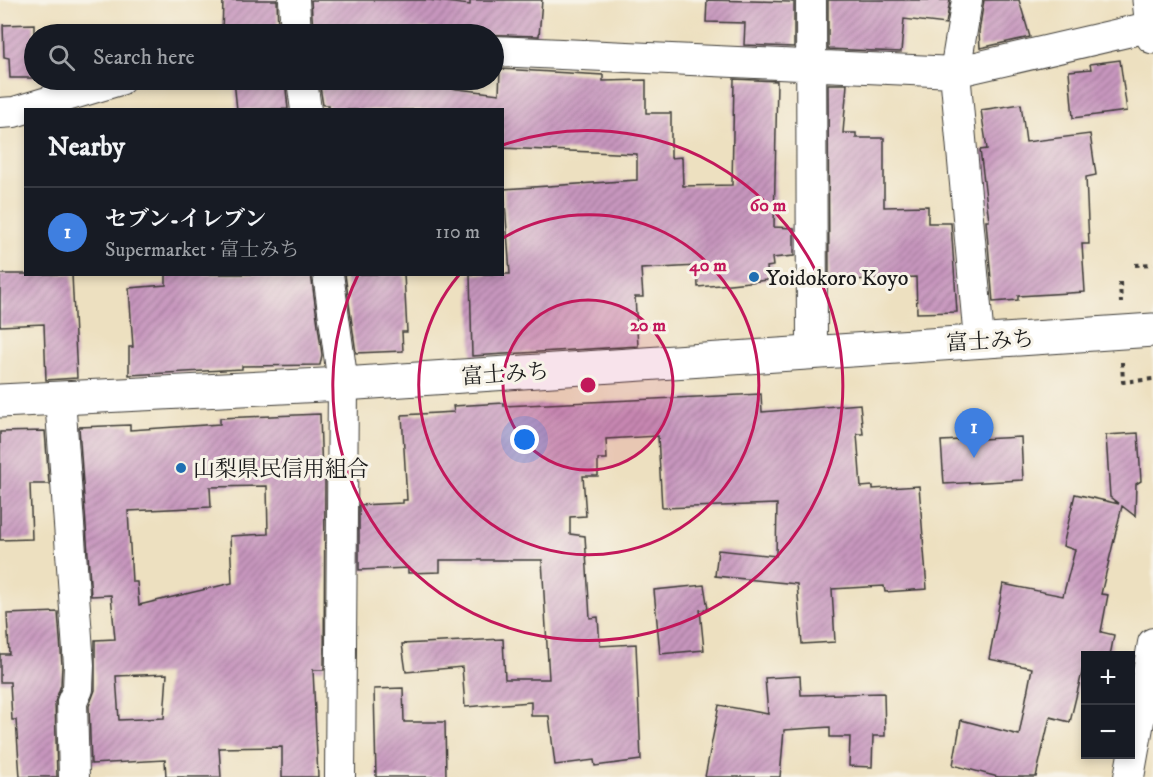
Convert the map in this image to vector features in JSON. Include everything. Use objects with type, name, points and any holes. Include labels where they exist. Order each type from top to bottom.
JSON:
[{"type":"highway","name":"富士みち","points":[[0,401],[343,384],[1153,330]]},
{"type":"street","points":[[294,0],[295,24]]},
{"type":"street","points":[[812,0],[812,352]]},
{"type":"street","points":[[967,0],[955,72],[979,340]]},
{"type":"street","points":[[504,51],[955,72],[1152,22]]},
{"type":"street","points":[[27,108],[87,90]]},
{"type":"street","points":[[303,90],[306,108]]},
{"type":"street","points":[[0,113],[24,109]]},
{"type":"street","points":[[328,276],[343,384],[340,777]]},
{"type":"street","points":[[60,398],[79,665],[78,689],[72,702],[74,777]]},
{"type":"street","points":[[1129,777],[1153,643]]},
{"type":"path","points":[[1135,265],[1153,264]]},
{"type":"path","points":[[1123,382],[1153,379]]},
{"type":"building","points":[[223,0],[277,0],[278,24],[222,24]]},
{"type":"building","points":[[311,0],[428,0],[470,5],[470,0],[542,0],[539,36],[504,35],[504,24],[313,24]]},
{"type":"building","points":[[707,0],[794,2],[794,47],[744,45],[745,23],[706,22]]},
{"type":"building","points":[[828,0],[950,0],[946,24],[904,19],[901,52],[828,49]]},
{"type":"building","points":[[984,0],[1019,0],[1030,37],[980,48],[979,32]]},
{"type":"building","points":[[24,24],[24,78],[10,78],[9,58],[4,57],[3,25]]},
{"type":"building","points":[[1120,60],[1127,111],[1073,118],[1069,71],[1091,69],[1090,64]]},
{"type":"building","points":[[504,69],[603,75],[603,81],[646,80],[646,113],[671,113],[671,158],[682,157],[683,186],[732,185],[734,79],[777,81],[774,227],[794,228],[794,256],[772,258],[773,266],[767,267],[768,280],[698,287],[697,266],[641,269],[643,297],[635,297],[638,346],[472,356],[470,276],[510,274],[504,189],[637,180],[637,154],[504,148],[504,108],[329,108],[329,105],[323,105],[321,90],[466,90],[499,94],[499,90],[504,90]]},
{"type":"building","points":[[828,84],[847,84],[843,133],[856,133],[856,138],[884,138],[884,207],[928,206],[928,223],[951,223],[957,312],[917,313],[916,277],[829,281]]},
{"type":"building","points":[[235,90],[286,90],[288,108],[237,108]]},
{"type":"building","points":[[1021,104],[1026,142],[1090,134],[1096,175],[1086,177],[1089,244],[1082,244],[1085,292],[1018,296],[1018,300],[993,302],[986,221],[989,221],[980,150],[987,149],[981,110]]},
{"type":"building","points":[[0,274],[72,276],[77,378],[46,380],[44,324],[0,326]]},
{"type":"building","points":[[166,276],[311,276],[322,355],[320,365],[242,366],[242,369],[129,375],[129,347],[133,347],[129,288],[166,285]]},
{"type":"building","points":[[345,276],[404,276],[407,332],[402,332],[403,351],[356,353]]},
{"type":"building","points":[[761,394],[762,412],[860,404],[863,434],[857,434],[861,487],[873,486],[873,489],[919,486],[927,589],[885,592],[884,586],[832,589],[835,642],[802,644],[797,584],[715,576],[718,550],[776,556],[777,504],[662,508],[658,436],[606,439],[607,459],[598,459],[598,476],[583,476],[586,516],[570,517],[570,534],[585,536],[590,618],[598,617],[600,646],[636,644],[641,760],[595,766],[594,760],[555,765],[549,716],[531,716],[531,702],[465,707],[462,667],[406,672],[402,644],[503,639],[505,679],[549,679],[542,560],[440,560],[440,572],[408,573],[408,568],[359,570],[359,505],[403,503],[403,500],[407,500],[402,415],[454,412],[453,406],[504,403],[504,406]]},
{"type":"building","points":[[320,414],[322,478],[325,478],[324,670],[313,670],[318,777],[282,777],[282,747],[219,748],[221,777],[166,777],[165,760],[91,764],[89,706],[95,690],[95,640],[115,639],[111,595],[91,596],[79,427],[130,425],[130,430],[220,424],[220,418]],"holes":[[[267,486],[268,534],[230,536],[232,583],[139,605],[137,582],[132,582],[128,511],[211,507],[210,487]],[[167,674],[164,718],[119,720],[116,676]]]},
{"type":"building","points":[[45,431],[49,484],[30,484],[32,539],[0,540],[0,432]]},
{"type":"building","points":[[1138,433],[1141,481],[1136,484],[1135,516],[1122,506],[1101,594],[1108,595],[1101,632],[1114,635],[1111,651],[1081,651],[1081,677],[1070,722],[1050,717],[1036,777],[998,777],[953,765],[961,720],[1019,735],[1032,668],[989,659],[1003,584],[1063,596],[1075,550],[1063,546],[1075,494],[1119,504],[1110,497],[1106,435]]},
{"type":"building","points":[[1021,437],[1023,480],[944,484],[941,441]]},
{"type":"building","points":[[704,585],[708,609],[700,610],[704,650],[660,654],[654,590]]},
{"type":"building","points":[[58,612],[62,665],[61,685],[55,702],[57,777],[20,777],[16,720],[12,720],[10,682],[0,682],[0,654],[9,654],[7,614]]},
{"type":"building","points":[[800,676],[801,695],[884,693],[885,736],[873,736],[872,767],[849,766],[850,737],[830,737],[830,727],[784,730],[780,777],[705,777],[719,705],[768,714],[765,678]]},
{"type":"building","points":[[403,688],[404,722],[445,722],[446,777],[376,777],[374,689]]},
{"type":"place","name":"Yoidokoro Koyo","points":[[754,277]]},
{"type":"place","name":"セブン-イレブン","points":[[974,458]]},
{"type":"place","name":"山梨県民信用組合","points":[[181,468]]}]
